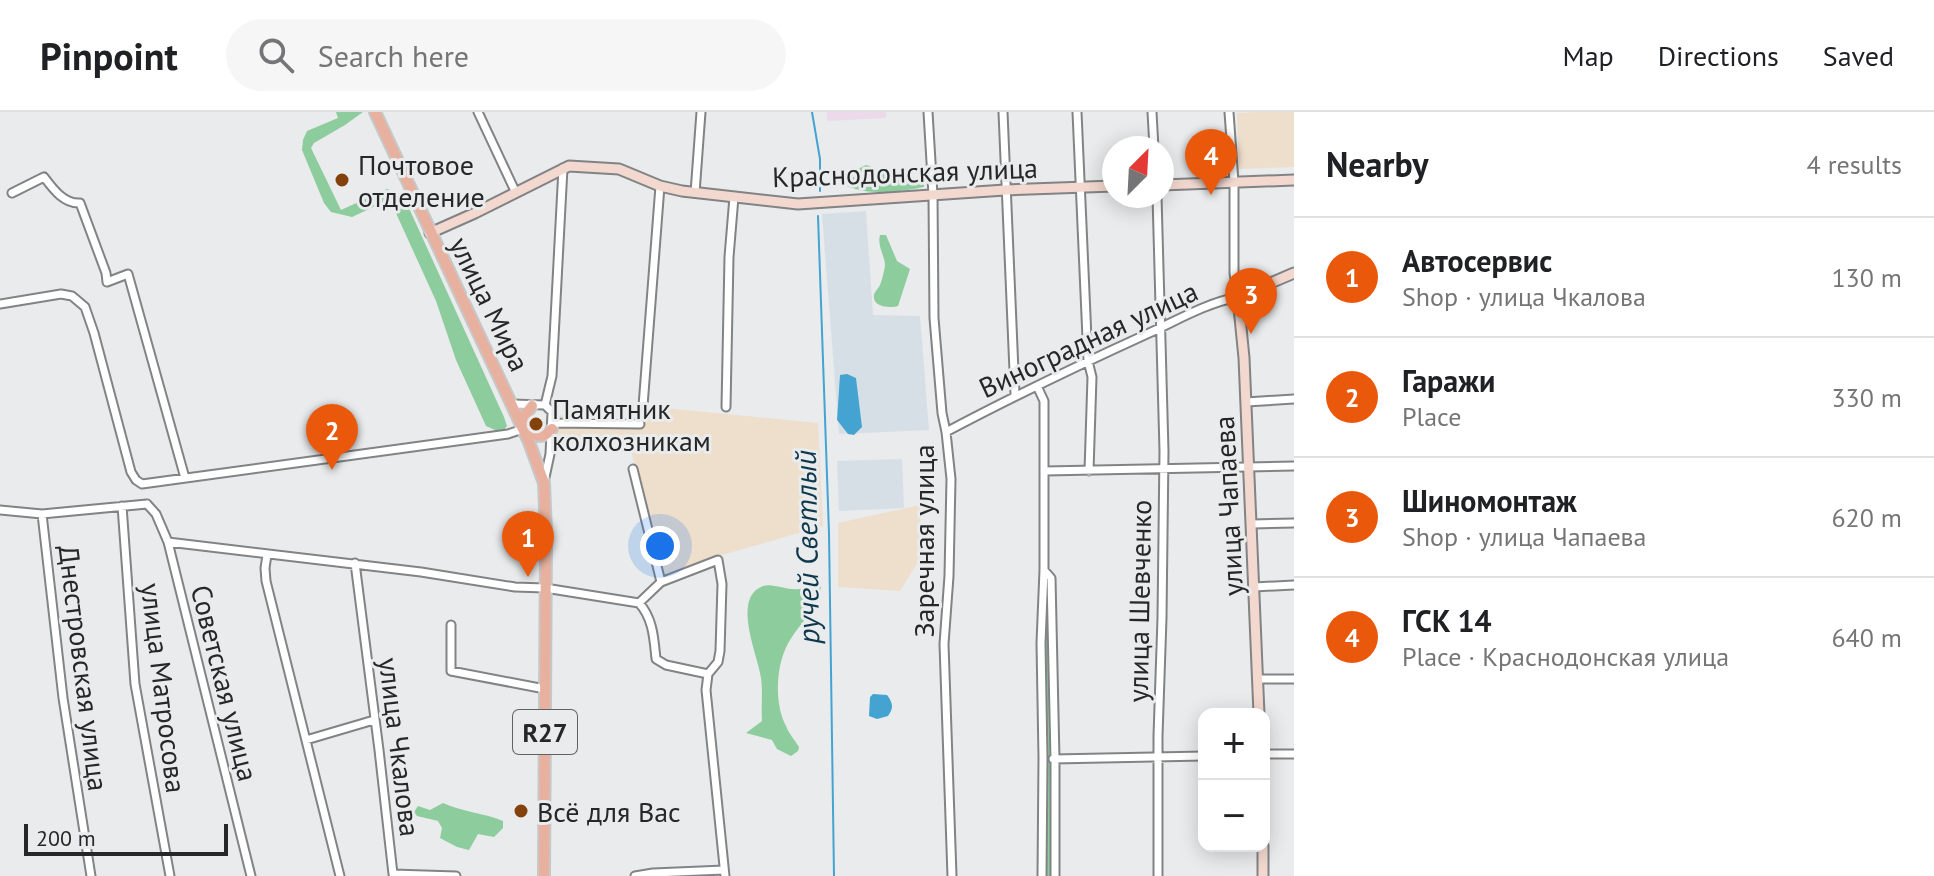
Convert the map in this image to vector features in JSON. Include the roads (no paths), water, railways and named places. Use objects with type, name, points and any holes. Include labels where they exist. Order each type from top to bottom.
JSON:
[{"type":"main road","name":"улица Мира","points":[[375,112],[523,429]]},
{"type":"main road","points":[[532,406],[524,416],[523,429],[541,437],[553,426]]},
{"type":"main road","name":"R27","points":[[523,429],[544,483],[544,876]]},
{"type":"street","points":[[478,112],[516,193]]},
{"type":"street","points":[[695,193],[701,112]]},
{"type":"street","name":"Заречная улица","points":[[928,112],[933,195],[934,318],[951,479],[944,644],[952,876]]},
{"type":"street","points":[[1003,112],[1015,395]]},
{"type":"street","points":[[1077,112],[1088,361],[1092,377],[1089,471]]},
{"type":"street","points":[[1152,112],[1153,136]]},
{"type":"street","points":[[1229,112],[1234,182],[1234,273],[1238,297]]},
{"type":"street","name":"Краснодонская улица","points":[[430,233],[563,168],[576,165],[619,169],[660,186],[695,193],[798,204],[1102,186]]},
{"type":"street","points":[[545,405],[552,376],[563,168]]},
{"type":"street","points":[[12,193],[44,177],[58,194],[72,204],[80,203],[107,282],[128,274],[185,478]]},
{"type":"street","points":[[1174,184],[1294,180]]},
{"type":"street","points":[[643,406],[660,186]]},
{"type":"street","points":[[726,407],[729,257],[734,197]]},
{"type":"street","name":"улица Шевченко","points":[[1157,208],[1163,470],[1158,876]]},
{"type":"street","name":"Виноградная улица","points":[[946,432],[1088,361],[1215,304],[1294,273]]},
{"type":"street","points":[[0,304],[61,294],[72,296],[85,307],[131,472],[142,484],[508,434],[523,429]]},
{"type":"street","name":"улица Чапаева","points":[[1238,297],[1246,402],[1259,708]]},
{"type":"street","points":[[1042,876],[1044,401],[1048,385],[1054,378]]},
{"type":"street","points":[[1037,386],[1044,401]]},
{"type":"street","points":[[1246,402],[1294,399]]},
{"type":"street","points":[[512,404],[545,405],[552,412],[553,426],[544,483]]},
{"type":"street","points":[[553,426],[640,424]]},
{"type":"street","points":[[1045,471],[1294,466]]},
{"type":"street","points":[[633,469],[661,582]]},
{"type":"street","points":[[0,510],[42,514],[147,504],[145,484]]},
{"type":"street","name":"Советская улица","points":[[147,504],[156,514],[168,542],[251,876]]},
{"type":"street","name":"улица Матросова","points":[[122,506],[135,684],[170,876]]},
{"type":"street","name":"Днестровская улица","points":[[42,514],[63,698],[91,876]]},
{"type":"street","points":[[1252,524],[1294,523]]},
{"type":"street","points":[[168,542],[355,563],[639,603],[646,611],[654,636],[656,659],[666,665],[708,674]]},
{"type":"street","points":[[267,555],[266,581],[340,876]]},
{"type":"street","points":[[635,876],[724,873],[706,690],[708,674],[718,662],[720,651],[722,584],[718,560],[661,582],[639,603]]},
{"type":"street","name":"улица Чкалова","points":[[355,563],[393,875],[456,876]]},
{"type":"street","points":[[1044,570],[1051,578],[1055,876]]},
{"type":"street","points":[[1254,587],[1294,585]]},
{"type":"street","points":[[451,625],[451,671],[545,689]]},
{"type":"street","points":[[1258,679],[1294,679]]},
{"type":"street","points":[[306,740],[374,720]]},
{"type":"street","points":[[1270,754],[1294,754]]},
{"type":"street","points":[[1043,758],[1198,756]]},
{"type":"street","points":[[1263,852],[1263,876]]},
{"type":"water","points":[[840,375],[856,378],[862,427],[854,435],[848,434],[837,420]]},
{"type":"water","points":[[873,694],[887,695],[892,703],[888,716],[877,719],[869,716],[870,697]]},
{"type":"waterway","name":"ручей Светлый","points":[[812,112],[820,159],[820,191]]},
{"type":"waterway","name":"ручей Светлый","points":[[818,216],[829,533],[834,876]]},
{"type":"place","name":"Почтовое отделение","points":[[342,180]]},
{"type":"place","name":"ГСК 14","points":[[1211,195]]},
{"type":"place","name":"Шиномонтаж","points":[[1251,334]]},
{"type":"place","name":"Памятник колхозникам","points":[[536,424]]},
{"type":"place","name":"Гаражи","points":[[332,470]]},
{"type":"place","name":"Автосервис","points":[[528,577]]},
{"type":"place","name":"Всё для Вас","points":[[521,811]]}]
